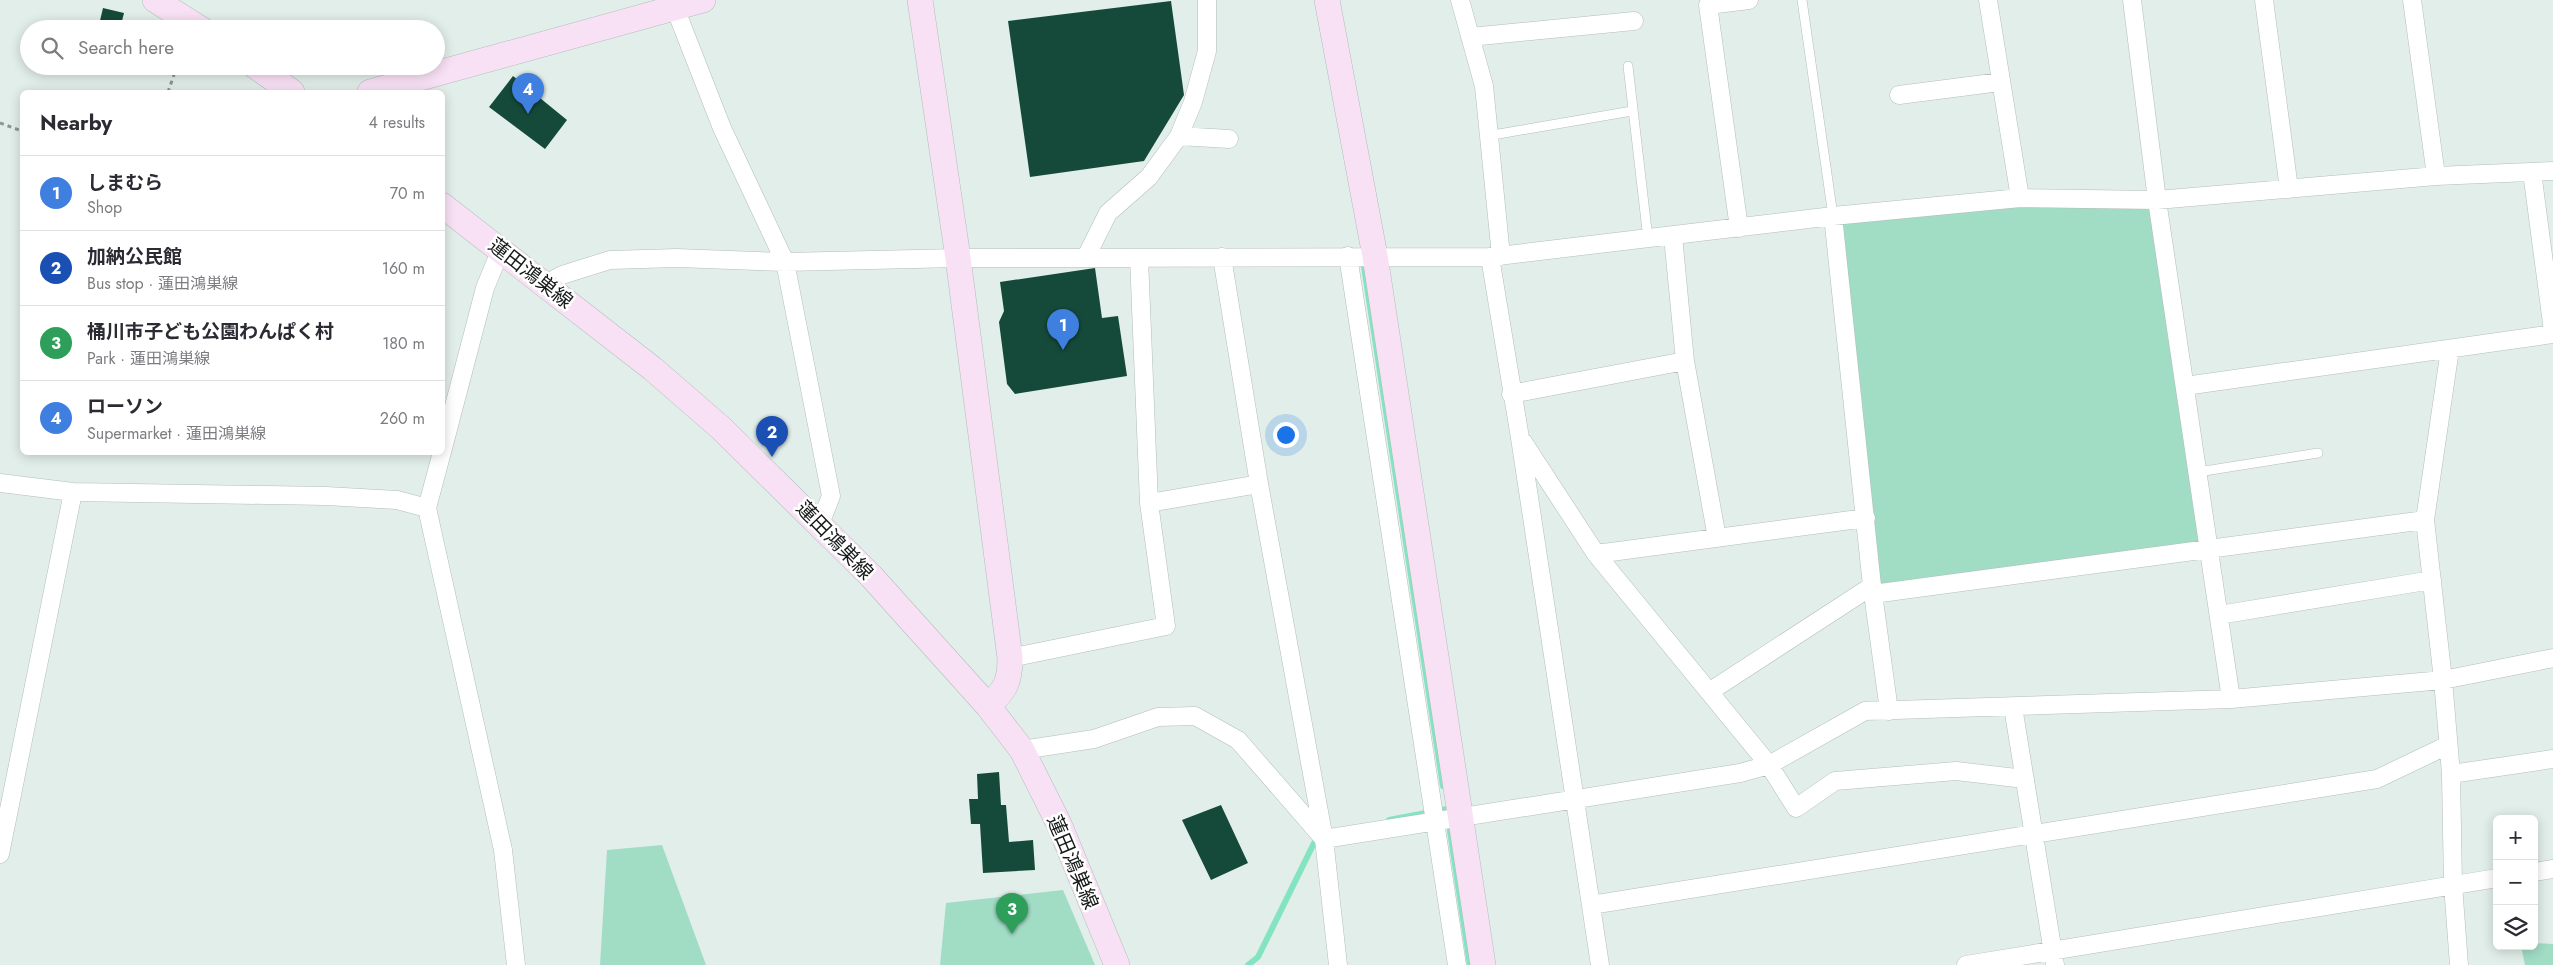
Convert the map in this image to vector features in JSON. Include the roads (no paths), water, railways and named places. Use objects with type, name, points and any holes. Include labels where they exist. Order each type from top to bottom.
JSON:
[{"type":"street","points":[[156,0],[187,20]]},
{"type":"street","points":[[445,70],[674,4],[703,0]]},
{"type":"street","points":[[920,0],[958,258],[1010,658],[1010,676],[1003,692],[988,706]]},
{"type":"street","points":[[1086,257],[1108,213],[1148,177],[1179,136],[1193,102],[1207,51],[1207,0]]},
{"type":"street","points":[[1327,0],[1375,256],[1483,965]]},
{"type":"street","points":[[1460,0],[1484,86],[1495,256],[1511,394],[1520,438],[1573,799],[1600,965]]},
{"type":"street","points":[[1739,228],[1708,5],[1749,0]]},
{"type":"street","points":[[1988,0],[2020,198]]},
{"type":"street","points":[[2132,0],[2157,200],[2231,699]]},
{"type":"street","points":[[2264,0],[2289,189]]},
{"type":"street","points":[[2412,0],[2436,176]]},
{"type":"street","points":[[674,4],[722,128],[785,262],[832,496],[820,524]]},
{"type":"street","points":[[1470,37],[1634,21]]},
{"type":"street","points":[[268,75],[289,90]]},
{"type":"street","points":[[377,90],[429,75]]},
{"type":"street","points":[[1899,95],[2000,82]]},
{"type":"street","points":[[1179,136],[1229,139]]},
{"type":"street","points":[[546,284],[562,275],[610,260],[677,258],[785,262],[958,258],[1495,256],[1834,216],[2020,198],[2157,200],[2436,176],[2553,171]]},
{"type":"street","points":[[2185,386],[2553,333],[2532,172]]},
{"type":"street","name":"蓮田鴻巣線","points":[[445,207],[653,369],[721,428],[871,576],[988,706],[1022,750],[1059,824],[1117,965]]},
{"type":"street","points":[[1834,216],[1872,590],[1889,711]]},
{"type":"street","points":[[1673,236],[1685,361],[1718,538]]},
{"type":"street","points":[[445,441],[486,288],[501,249]]},
{"type":"street","points":[[1348,256],[1456,965]]},
{"type":"street","points":[[1222,257],[1259,484],[1324,839],[1338,965]]},
{"type":"street","points":[[1010,658],[1166,626],[1149,503],[1139,258]]},
{"type":"street","points":[[2450,349],[2425,520],[2443,680],[2451,774],[2453,885],[2459,965]]},
{"type":"street","points":[[1511,394],[1685,361]]},
{"type":"street","points":[[1520,438],[1596,554],[1769,765],[1796,808],[1834,781],[1956,771],[2025,780]]},
{"type":"street","points":[[441,455],[427,508],[503,850],[516,965]]},
{"type":"street","points":[[0,484],[73,492],[326,496],[397,500],[427,508]]},
{"type":"street","points":[[1149,503],[1259,484]]},
{"type":"street","points":[[0,854],[73,492]]},
{"type":"street","points":[[1596,554],[1866,518]]},
{"type":"street","points":[[1709,692],[1872,590],[2209,549],[2425,520]]},
{"type":"street","points":[[2219,615],[2432,580]]},
{"type":"street","points":[[1324,839],[1740,772],[1769,765],[1864,711],[2231,699],[2443,680],[2553,658]]},
{"type":"street","points":[[2013,707],[2054,958]]},
{"type":"street","points":[[1022,750],[1094,739],[1158,717],[1195,716],[1238,740],[1324,839]]},
{"type":"street","points":[[1590,905],[2377,779],[2448,745]]},
{"type":"street","points":[[2451,774],[2553,759]]},
{"type":"street","points":[[2538,871],[2553,869]]},
{"type":"street","points":[[1966,965],[2054,958],[2493,879]]},
{"type":"lane","points":[[1802,0],[1834,216]]},
{"type":"lane","points":[[1628,66],[1648,239]]},
{"type":"lane","points":[[1487,136],[1632,111]]},
{"type":"lane","points":[[2198,472],[2318,453]]},
{"type":"waterway","points":[[1363,260],[1443,786]]},
{"type":"waterway","points":[[1389,820],[1447,809]]},
{"type":"waterway","points":[[1450,831],[1470,965]]},
{"type":"waterway","points":[[1248,965],[1258,957],[1314,843],[1322,837]]},
{"type":"place","name":"ローソン","points":[[528,114]]},
{"type":"place","name":"しまむら","points":[[1063,350]]},
{"type":"place","name":"加納公民館","points":[[772,457]]},
{"type":"place","name":"桶川市子ども公園わんぱく村","points":[[1012,934]]}]
